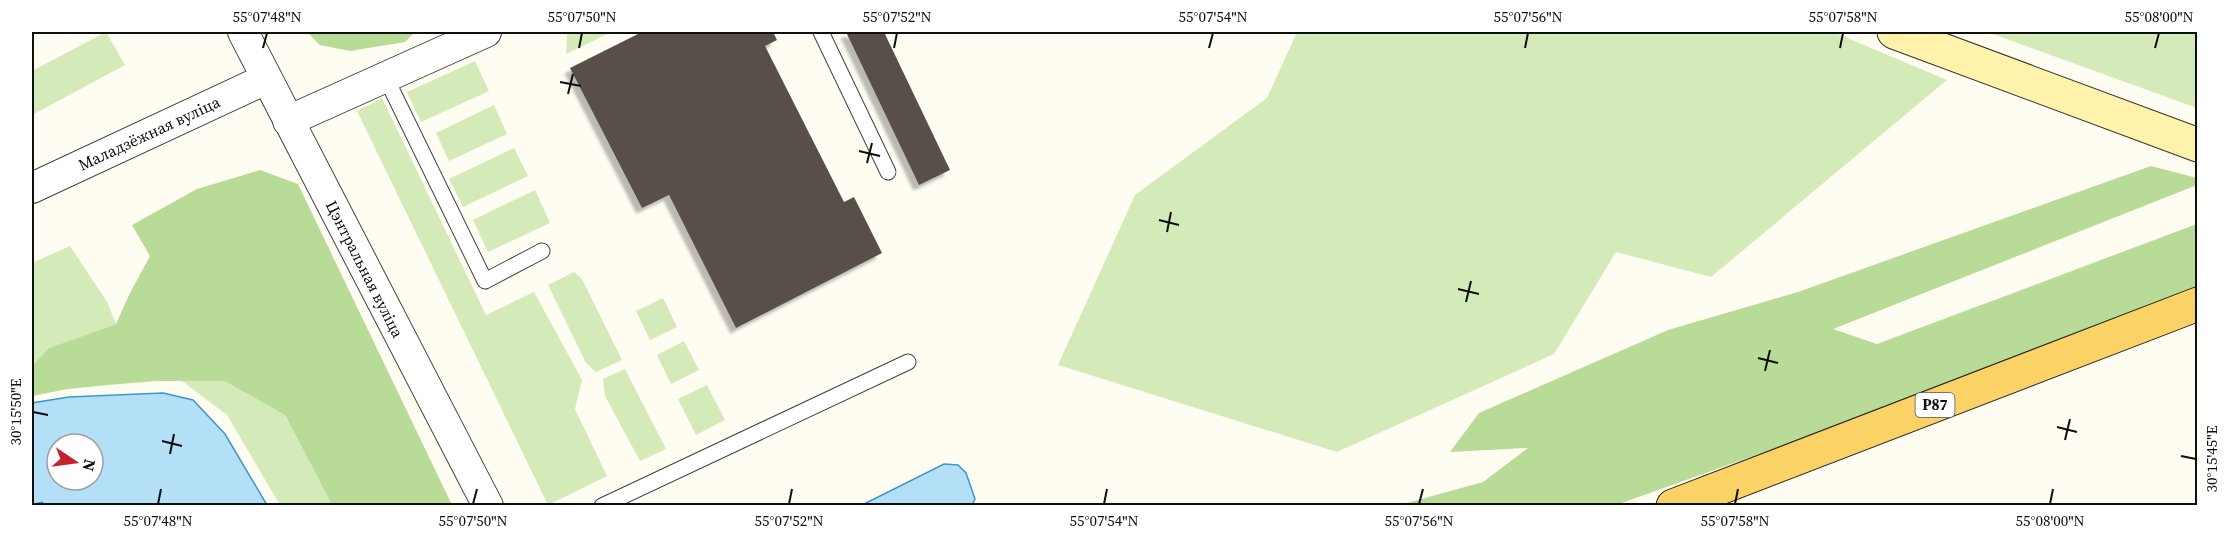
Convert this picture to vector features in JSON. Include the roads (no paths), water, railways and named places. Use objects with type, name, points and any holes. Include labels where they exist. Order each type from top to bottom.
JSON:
[{"type":"main road","name":"Р87","points":[[1673,506],[2198,304]]},
{"type":"street","name":"Цэнтральная вуліца","points":[[243,32],[488,506]]},
{"type":"street","points":[[288,121],[486,32]]},
{"type":"street","points":[[1894,32],[2198,145]]},
{"type":"street","name":"Маладзёжная вуліца","points":[[32,188],[266,79]]},
{"type":"lane","points":[[821,32],[888,172]]},
{"type":"lane","points":[[386,78],[485,281],[542,251]]},
{"type":"lane","points":[[602,506],[908,362]]},
{"type":"water","points":[[163,393],[193,400],[225,434],[267,505],[46,506],[42,502],[32,505],[32,403],[69,397]]},
{"type":"water","points":[[944,464],[958,465],[966,473],[975,499],[972,505],[862,505]]}]
